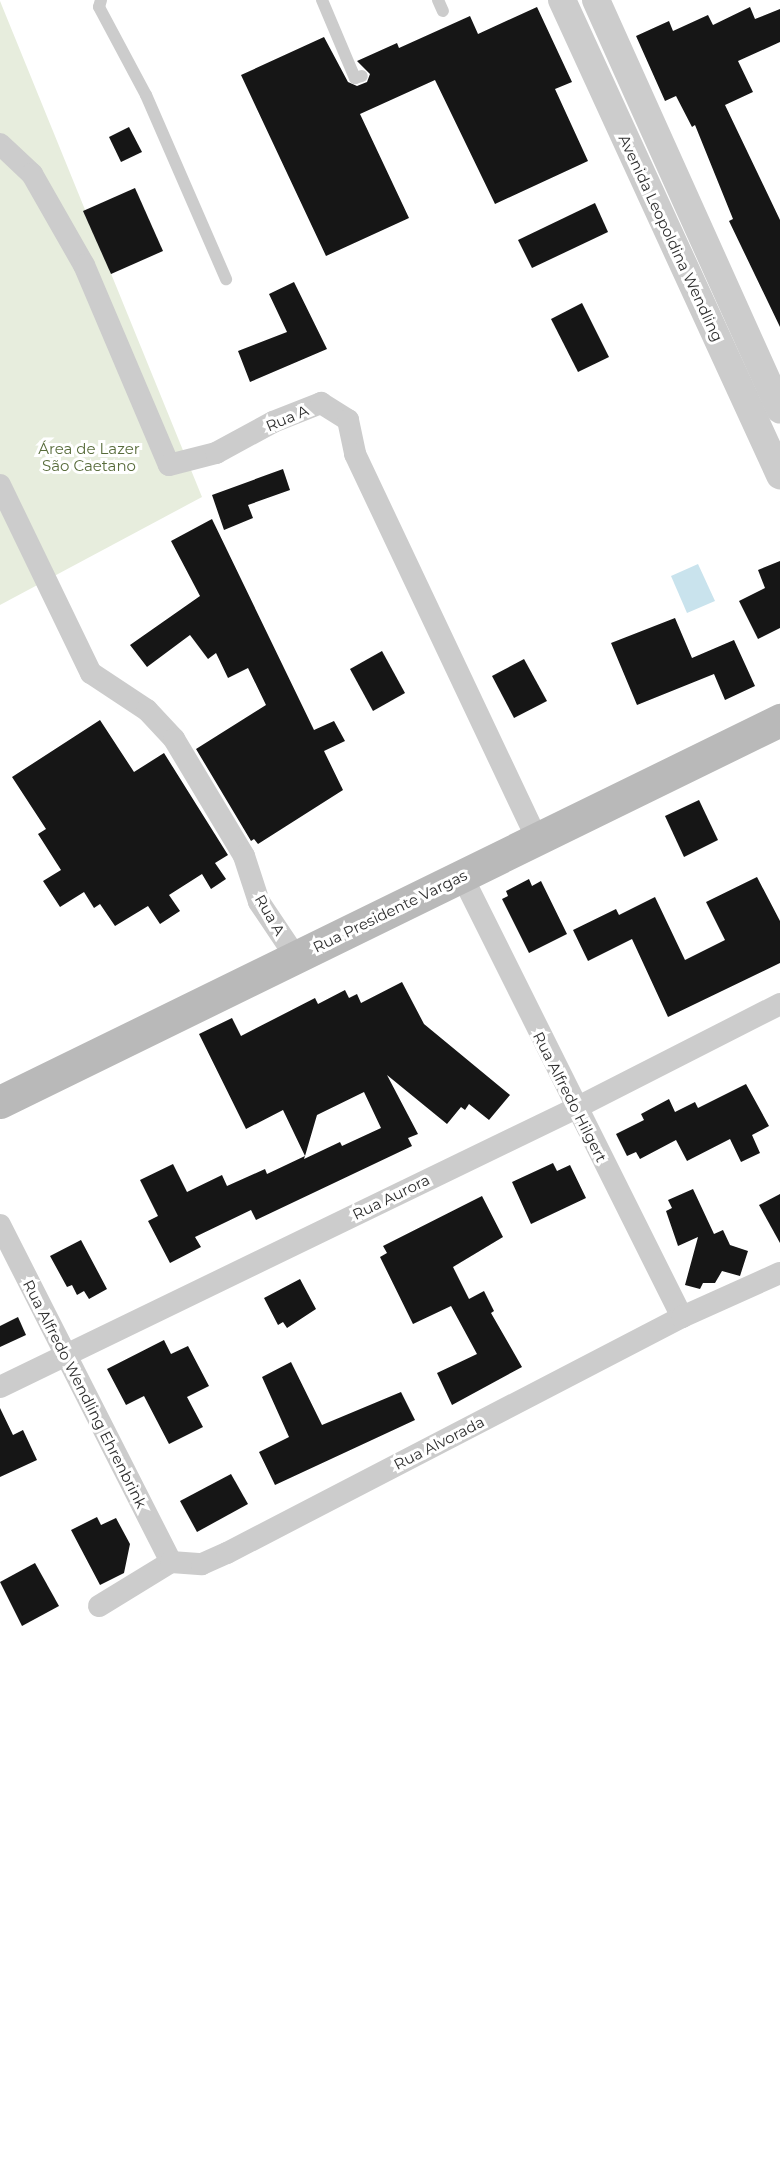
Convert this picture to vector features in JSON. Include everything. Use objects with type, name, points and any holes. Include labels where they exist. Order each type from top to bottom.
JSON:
[{"type":"main road","name":"Rua Presidente Vargas","points":[[0,1102],[780,720]]},
{"type":"street","name":"Avenida Leopoldina Wendling","points":[[562,0],[764,386],[780,410]]},
{"type":"street","name":"Avenida Leopoldina Wendling","points":[[596,0],[764,386],[780,476]]},
{"type":"street","name":"Rua A","points":[[0,144],[32,174],[84,265],[169,465],[216,453],[273,422],[321,403],[348,420],[355,454],[537,839]]},
{"type":"street","name":"Rua A","points":[[0,485],[91,674],[147,711],[174,739],[244,856],[259,902],[296,957]]},
{"type":"street","name":"Rua Alfredo Hilgert","points":[[462,876],[682,1317]]},
{"type":"street","name":"Rua Aurora","points":[[0,1387],[576,1108],[780,1004]]},
{"type":"street","name":"Rua Alfredo Wendling Ehrenbrink","points":[[0,1225],[64,1357],[171,1562]]},
{"type":"street","name":"Rua Alvorada","points":[[171,1562],[202,1564],[227,1553],[682,1317],[780,1273]]},
{"type":"street","points":[[99,1606],[171,1562]]},
{"type":"lane","points":[[101,0],[99,7],[146,95],[226,279]]},
{"type":"lane","points":[[322,0],[355,78],[362,76]]},
{"type":"green space","name":"Área de Lazer São Caetano","points":[[0,1],[202,497],[0,605]]},
{"type":"water","points":[[698,564],[715,601],[687,613],[671,576]]},
{"type":"building","points":[[537,7],[572,82],[555,89],[588,161],[495,204],[435,80],[360,114],[409,218],[326,256],[241,75],[324,37],[348,82],[357,86],[367,82],[370,74],[357,61],[397,43],[399,48],[470,16],[478,34]]},
{"type":"building","points":[[750,7],[755,19],[780,9],[780,42],[738,61],[753,92],[725,105],[780,220],[780,327],[729,221],[733,219],[695,125],[692,127],[676,96],[665,101],[636,36],[669,21],[673,31],[708,15],[713,25]]},
{"type":"building","points":[[129,127],[142,152],[121,162],[109,137]]},
{"type":"building","points":[[135,188],[163,251],[111,274],[83,211]]},
{"type":"building","points":[[595,203],[608,232],[532,268],[518,240]]},
{"type":"building","points":[[294,282],[327,349],[250,382],[238,351],[287,332],[269,294]]},
{"type":"building","points":[[582,303],[609,357],[578,372],[551,319]]},
{"type":"building","points":[[283,469],[290,490],[248,505],[253,518],[224,530],[212,495]]},
{"type":"building","points":[[212,519],[314,730],[334,721],[345,741],[324,751],[343,790],[258,844],[254,839],[251,841],[196,749],[266,705],[248,668],[228,678],[216,653],[208,659],[190,635],[147,667],[130,645],[200,596],[171,541]]},
{"type":"building","points":[[780,561],[780,628],[758,639],[739,601],[765,588],[758,570]]},
{"type":"building","points":[[675,618],[692,658],[734,640],[755,686],[725,700],[714,674],[637,705],[611,643]]},
{"type":"building","points":[[382,651],[405,693],[373,711],[350,669]]},
{"type":"building","points":[[524,659],[547,701],[514,718],[492,676]]},
{"type":"building","points":[[100,720],[134,772],[164,753],[228,855],[215,863],[226,879],[211,889],[202,874],[169,895],[180,911],[160,924],[148,906],[115,926],[100,904],[94,908],[84,892],[60,907],[43,881],[61,870],[38,834],[46,829],[12,777]]},
{"type":"building","points":[[699,800],[718,840],[684,857],[665,816]]},
{"type":"building","points":[[757,877],[780,921],[780,963],[668,1017],[632,939],[588,961],[573,930],[616,909],[619,915],[655,897],[685,960],[725,940],[706,902]]},
{"type":"building","points":[[529,879],[532,886],[541,881],[567,934],[529,953],[502,899],[508,896],[506,891]]},
{"type":"building","points":[[402,982],[424,1024],[510,1095],[489,1120],[469,1104],[465,1110],[461,1107],[447,1124],[387,1075],[418,1134],[408,1138],[412,1146],[256,1220],[251,1210],[195,1237],[201,1247],[170,1263],[148,1221],[158,1216],[140,1180],[173,1164],[187,1192],[222,1175],[227,1186],[265,1169],[267,1174],[305,1156],[283,1110],[246,1129],[199,1034],[232,1018],[241,1036],[315,998],[318,1004],[345,990],[349,998],[357,994],[361,1003]],"holes":[[[364,1092],[381,1128],[342,1146],[340,1142],[304,1159],[317,1115]]]},
{"type":"building","points":[[746,1084],[769,1126],[752,1135],[760,1153],[741,1162],[730,1139],[687,1161],[676,1140],[640,1159],[636,1152],[627,1156],[616,1134],[644,1120],[641,1114],[669,1099],[675,1112],[695,1102],[698,1108]]},
{"type":"building","points":[[553,1163],[557,1171],[570,1165],[586,1198],[531,1224],[512,1182]]},
{"type":"building","points":[[693,1189],[714,1234],[723,1230],[730,1245],[748,1251],[740,1276],[722,1271],[715,1283],[703,1283],[700,1289],[685,1285],[698,1237],[678,1246],[666,1211],[672,1208],[668,1200]]},
{"type":"building","points":[[780,1194],[780,1243],[759,1205]]},
{"type":"building","points":[[482,1196],[503,1237],[453,1267],[469,1299],[484,1291],[494,1311],[491,1313],[522,1367],[452,1405],[437,1373],[477,1354],[451,1306],[413,1324],[380,1257],[387,1253],[383,1246]]},
{"type":"building","points":[[81,1240],[107,1289],[89,1299],[84,1291],[77,1295],[72,1285],[67,1287],[50,1256]]},
{"type":"building","points":[[300,1279],[316,1309],[287,1328],[283,1322],[278,1325],[264,1298]]},
{"type":"building","points":[[18,1317],[26,1335],[0,1347],[0,1326]]},
{"type":"building","points":[[164,1340],[171,1354],[188,1346],[209,1386],[187,1397],[203,1427],[169,1444],[144,1396],[126,1405],[107,1369]]},
{"type":"building","points":[[291,1362],[322,1425],[401,1392],[415,1420],[275,1485],[259,1452],[289,1437],[262,1377]]},
{"type":"building","points":[[0,1408],[13,1435],[23,1430],[37,1460],[0,1477]]},
{"type":"building","points":[[231,1474],[248,1504],[197,1532],[180,1501]]},
{"type":"building","points":[[97,1517],[101,1525],[116,1518],[130,1544],[124,1573],[100,1585],[71,1530]]},
{"type":"building","points":[[35,1563],[59,1606],[22,1626],[0,1582]]}]
